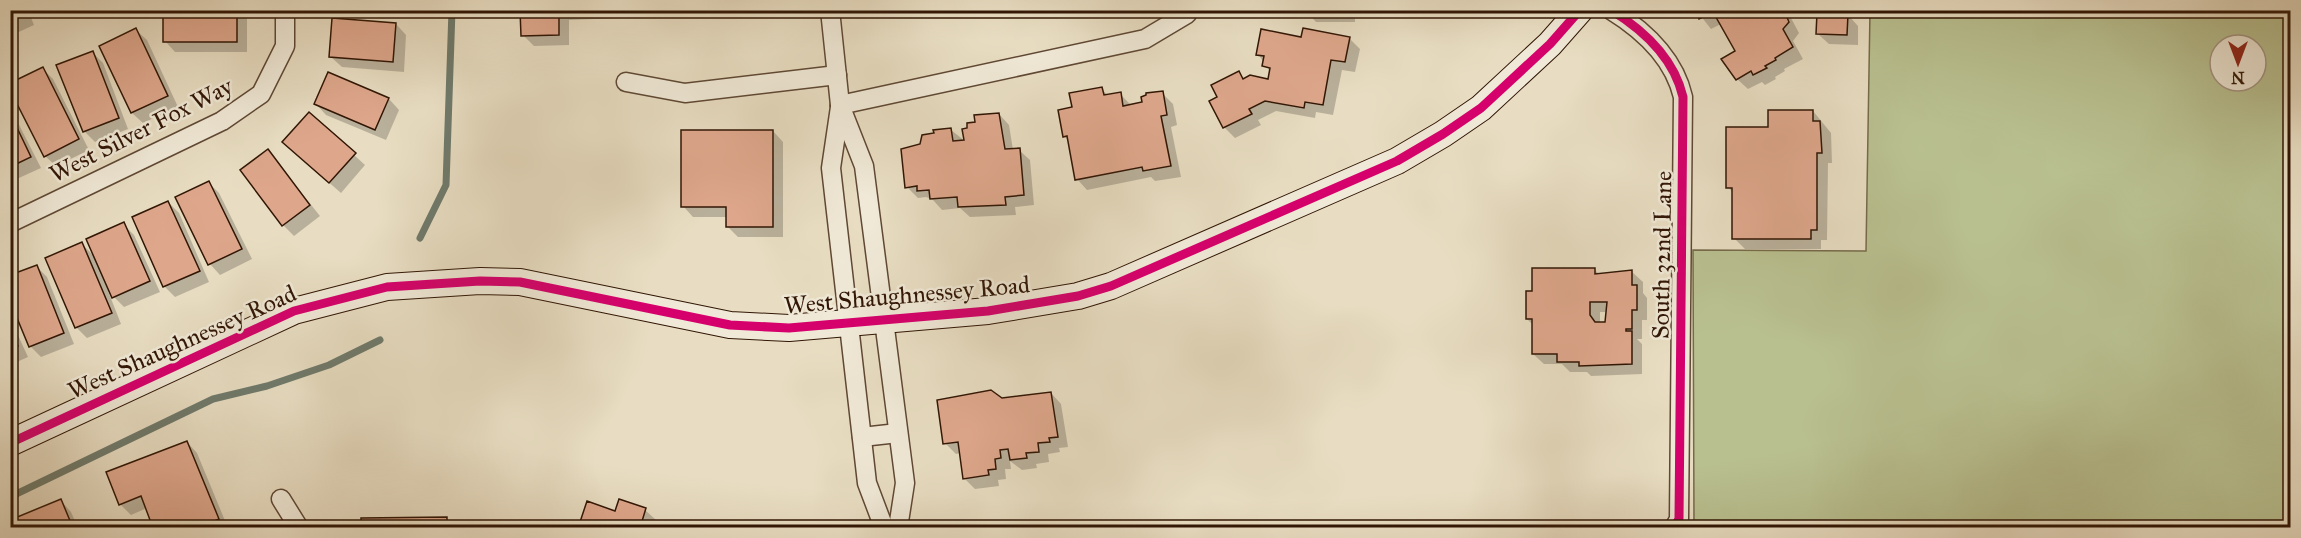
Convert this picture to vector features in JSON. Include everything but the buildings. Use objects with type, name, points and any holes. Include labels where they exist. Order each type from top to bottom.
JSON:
[{"type":"street","name":"West Silver Fox Way","points":[[10,223],[222,121],[261,94],[285,45],[285,10]]},
{"type":"street","points":[[830,10],[840,105],[831,168],[867,483],[884,528]]},
{"type":"street","name":"West Shaughnessey Road","points":[[10,443],[294,310],[387,287],[480,281],[520,282],[730,325],[789,328],[849,325],[988,311],[1078,296],[1111,286],[1397,160],[1481,108],[1550,44],[1581,10]]},
{"type":"street","name":"South 32nd Lane","points":[[1611,10],[1651,40],[1672,64],[1683,97],[1679,519],[1674,528]]},
{"type":"street","points":[[840,105],[1145,39],[1187,14]]},
{"type":"street","points":[[626,82],[685,93],[837,75]]},
{"type":"street","points":[[840,105],[864,166],[905,483],[898,528]]},
{"type":"street","points":[[837,224],[871,221]]},
{"type":"street","points":[[862,437],[898,433]]},
{"type":"street","points":[[281,499],[299,528]]},
{"type":"green space","points":[[1870,11],[2290,11],[2290,527],[1694,527],[1693,250],[1866,251]]},
{"type":"waterway","points":[[420,238],[446,185],[452,10]]},
{"type":"waterway","points":[[10,497],[213,399],[267,386],[329,365],[380,340]]},
{"type":"cycle path","points":[[10,443],[294,311],[387,287],[480,281],[520,282],[730,325],[789,328],[988,311],[1078,296],[1111,286],[1397,161],[1481,108],[1550,44],[1580,10]]},
{"type":"cycle path","points":[[1611,10],[1646,36],[1656,47],[1673,70],[1683,97],[1679,519],[1674,528]]}]
